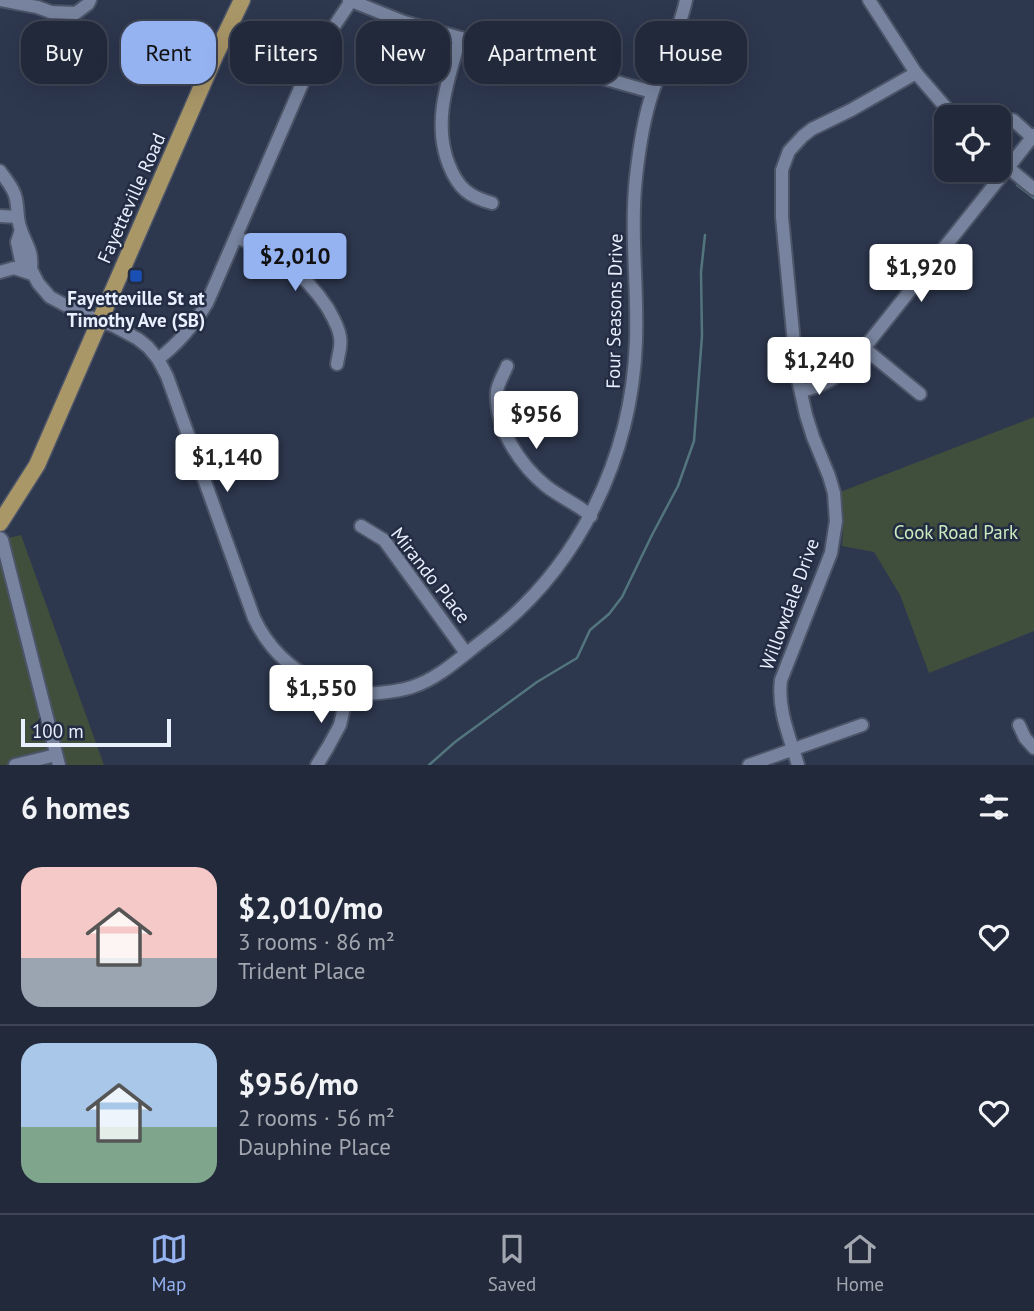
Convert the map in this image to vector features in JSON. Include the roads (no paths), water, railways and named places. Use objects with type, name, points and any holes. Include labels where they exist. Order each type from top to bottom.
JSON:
[{"type":"main road","name":"Fayetteville Road","points":[[0,523],[37,465],[215,56],[242,0]]},
{"type":"street","points":[[0,0],[36,3],[51,12],[76,13],[88,4],[89,0]]},
{"type":"street","points":[[158,359],[179,341],[207,303],[305,76],[350,0],[395,19],[652,92]]},
{"type":"street","name":"Four Seasons Drive","points":[[348,694],[380,693],[412,687],[431,679],[513,617],[533,597],[576,542],[591,516],[611,470],[631,401],[636,342],[636,178],[652,92],[672,47],[686,0]]},
{"type":"street","points":[[869,0],[916,73],[944,105]]},
{"type":"street","points":[[460,38],[443,98],[443,146],[451,171],[465,191],[474,198],[492,203]]},
{"type":"street","name":"Willowdale Drive","points":[[798,765],[780,702],[781,680],[831,553],[836,521],[834,493],[806,415],[796,365],[782,210],[782,178],[786,158],[796,142],[812,129],[916,73]]},
{"type":"street","points":[[1011,157],[1033,137],[1013,120]]},
{"type":"street","points":[[1011,170],[1034,189]]},
{"type":"street","points":[[0,171],[16,198],[19,223],[17,242],[21,261],[32,272],[38,284],[50,297],[138,339],[148,346],[158,359],[167,376],[259,630],[278,655],[302,675],[348,694],[340,725],[317,765]]},
{"type":"street","points":[[801,391],[820,386],[849,367],[990,182]]},
{"type":"street","points":[[0,216],[19,223]]},
{"type":"street","points":[[236,237],[283,261],[296,270],[317,293],[329,311],[341,340],[337,364]]},
{"type":"street","points":[[0,272],[14,268],[32,272]]},
{"type":"street","points":[[865,349],[920,394]]},
{"type":"street","points":[[507,366],[497,390],[499,412],[512,446],[546,486],[591,516]]},
{"type":"street","name":"Mirando Place","points":[[361,526],[384,540],[466,653]]},
{"type":"street","points":[[0,538],[58,760],[15,765]]},
{"type":"street","points":[[749,765],[862,725]]},
{"type":"street","points":[[1019,725],[1034,748]]},
{"type":"waterway","points":[[1017,185],[1034,198]]},
{"type":"waterway","points":[[429,765],[455,742],[537,682],[577,658],[590,630],[609,614],[622,597],[678,486],[694,441],[702,336],[701,272],[705,235]]},
{"type":"place","name":"Fayetteville St at Timothy Ave (SB)","points":[[136,276]]},
{"type":"park label","name":"Cook Road Park","points":[[956,532]]}]
